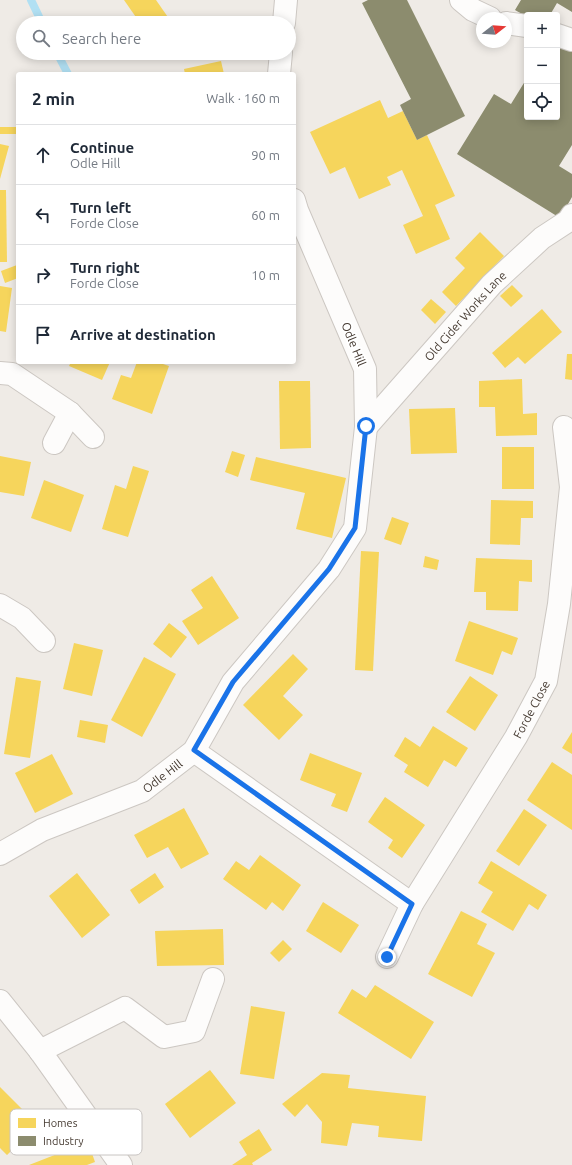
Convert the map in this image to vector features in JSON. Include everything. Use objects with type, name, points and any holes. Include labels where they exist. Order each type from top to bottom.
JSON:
[{"type":"street","points":[[285,16],[286,0]]},
{"type":"street","points":[[461,0],[477,12]]},
{"type":"street","points":[[512,24],[524,26]]},
{"type":"street","points":[[560,36],[572,40]]},
{"type":"street","points":[[279,72],[280,60]]},
{"type":"street","name":"Odle Hill","points":[[0,854],[42,830],[142,791],[194,750],[233,682],[329,569],[355,528],[366,426],[365,369],[296,207]]},
{"type":"street","name":"Old Cider Works Lane","points":[[366,426],[492,284],[542,238],[568,221],[572,215]]},
{"type":"street","points":[[0,373],[12,374],[70,413],[93,437]]},
{"type":"street","points":[[54,443],[70,413]]},
{"type":"street","name":"Forde Close","points":[[387,957],[412,904],[516,737],[546,681],[559,604],[572,487],[564,427]]},
{"type":"street","points":[[0,605],[22,618],[44,641]]},
{"type":"street","points":[[194,750],[412,904]]},
{"type":"street","points":[[40,1051],[125,1008],[164,1037],[194,1031],[213,979]]},
{"type":"street","points":[[0,1001],[40,1051],[81,1109]]},
{"type":"street","points":[[114,1155],[121,1165]]},
{"type":"building: Homes","points":[[124,0],[156,0],[167,16],[135,16]]},
{"type":"building: Homes","points":[[221,61],[224,72],[185,72],[184,69]]},
{"type":"building: Homes","points":[[380,100],[388,118],[403,111],[417,140],[427,135],[455,196],[435,205],[450,239],[416,254],[403,225],[423,216],[402,170],[387,177],[391,185],[359,199],[345,167],[330,174],[310,132]]},
{"type":"building: Homes","points":[[0,127],[16,127],[16,134],[0,134]]},
{"type":"building: Homes","points":[[0,144],[9,146],[0,179]]},
{"type":"building: Homes","points":[[0,190],[6,190],[7,262],[0,262]]},
{"type":"building: Homes","points":[[480,232],[504,256],[456,306],[442,292],[465,268],[455,258]]},
{"type":"building: Homes","points":[[16,265],[16,279],[5,283],[1,271]]},
{"type":"building: Homes","points":[[512,285],[523,296],[511,307],[500,296]]},
{"type":"building: Homes","points":[[0,286],[12,288],[6,332],[0,331]]},
{"type":"building: Homes","points":[[431,299],[446,312],[435,324],[421,310]]},
{"type":"building: Homes","points":[[542,309],[562,332],[525,364],[518,357],[505,368],[492,353]]},
{"type":"building: Homes","points":[[567,354],[572,354],[572,380],[565,379]]},
{"type":"building: Homes","points":[[70,364],[109,364],[102,380],[69,366]]},
{"type":"building: Homes","points":[[136,364],[163,364],[169,366],[152,414],[112,399],[121,375],[131,378]]},
{"type":"building: Homes","points":[[522,379],[523,414],[537,413],[537,435],[496,436],[495,407],[479,407],[479,381]]},
{"type":"building: Homes","points":[[279,381],[310,381],[311,448],[280,449]]},
{"type":"building: Homes","points":[[455,408],[457,453],[411,454],[409,409]]},
{"type":"building: Homes","points":[[502,447],[534,447],[534,489],[502,489]]},
{"type":"building: Homes","points":[[232,451],[245,455],[238,477],[225,472]]},
{"type":"building: Homes","points":[[0,456],[31,462],[24,496],[0,492]]},
{"type":"building: Homes","points":[[256,457],[346,478],[332,538],[296,529],[305,493],[250,480]]},
{"type":"building: Homes","points":[[133,466],[149,471],[128,537],[102,529],[115,485],[126,489]]},
{"type":"building: Homes","points":[[44,480],[84,495],[71,532],[31,518]]},
{"type":"building: Homes","points":[[491,500],[533,501],[533,518],[521,518],[520,545],[490,544]]},
{"type":"building: Homes","points":[[392,517],[409,523],[401,545],[384,539]]},
{"type":"building: Homes","points":[[361,551],[379,552],[373,671],[355,670]]},
{"type":"building: Homes","points":[[425,556],[439,560],[437,570],[423,567]]},
{"type":"building: Homes","points":[[476,558],[532,560],[532,582],[519,581],[518,611],[486,610],[486,592],[474,592]]},
{"type":"building: Homes","points":[[212,576],[239,618],[198,645],[182,621],[203,608],[191,590]]},
{"type":"building: Homes","points":[[469,621],[518,638],[512,655],[502,651],[493,675],[455,661]]},
{"type":"building: Homes","points":[[169,623],[187,637],[171,658],[153,644]]},
{"type":"building: Homes","points":[[74,643],[103,650],[92,696],[63,689]]},
{"type":"building: Homes","points":[[293,654],[308,669],[283,696],[303,715],[279,740],[243,705]]},
{"type":"building: Homes","points":[[144,657],[176,674],[142,737],[111,720]]},
{"type":"building: Homes","points":[[470,676],[498,695],[475,731],[446,712]]},
{"type":"building: Homes","points":[[16,677],[41,681],[30,758],[4,754]]},
{"type":"building: Homes","points":[[80,720],[108,725],[105,743],[77,737]]},
{"type":"building: Homes","points":[[433,726],[468,748],[456,767],[444,760],[428,787],[404,772],[408,765],[394,756],[405,737],[420,747]]},
{"type":"building: Homes","points":[[572,732],[572,754],[562,748]]},
{"type":"building: Homes","points":[[310,753],[362,773],[347,812],[331,806],[336,794],[300,780]]},
{"type":"building: Homes","points":[[52,754],[73,794],[35,813],[15,773]]},
{"type":"building: Homes","points":[[552,762],[572,775],[572,830],[527,800]]},
{"type":"building: Homes","points":[[385,797],[425,825],[402,858],[388,848],[393,840],[368,822]]},
{"type":"building: Homes","points":[[184,808],[209,854],[181,869],[168,847],[147,858],[134,835]]},
{"type":"building: Homes","points":[[524,809],[547,825],[519,866],[496,851]]},
{"type":"building: Homes","points":[[260,855],[301,885],[283,911],[272,902],[266,910],[223,879],[236,861],[249,870]]},
{"type":"building: Homes","points":[[491,861],[547,895],[538,910],[529,904],[513,931],[481,912],[493,892],[478,883]]},
{"type":"building: Homes","points":[[77,873],[110,915],[82,938],[49,896]]},
{"type":"building: Homes","points":[[155,873],[164,887],[139,904],[130,890]]},
{"type":"building: Homes","points":[[323,902],[359,925],[341,953],[306,931]]},
{"type":"building: Homes","points":[[461,911],[487,924],[477,944],[495,953],[472,997],[428,974]]},
{"type":"building: Homes","points":[[223,929],[224,965],[157,966],[155,931]]},
{"type":"building: Homes","points":[[283,940],[292,949],[279,962],[270,953]]},
{"type":"building: Homes","points":[[375,985],[434,1022],[411,1059],[338,1013],[352,989],[366,998]]},
{"type":"building: Homes","points":[[251,1006],[285,1012],[274,1079],[240,1074]]},
{"type":"building: Homes","points":[[210,1070],[236,1103],[190,1138],[165,1104]]},
{"type":"building: Homes","points":[[322,1073],[350,1075],[348,1088],[426,1096],[422,1141],[378,1137],[379,1126],[352,1123],[347,1146],[321,1143],[322,1122],[307,1104],[295,1117],[282,1104]]},
{"type":"building: Homes","points":[[0,1087],[22,1109],[10,1109],[10,1152],[7,1155],[0,1148]]},
{"type":"building: Homes","points":[[259,1129],[272,1150],[252,1163],[253,1165],[232,1165],[247,1155],[239,1142]]},
{"type":"building: Homes","points":[[55,1155],[93,1155],[95,1162],[87,1165],[29,1165]]},
{"type":"building: Industry","points":[[368,0],[407,0],[465,116],[417,140],[400,105],[411,99],[362,3]]},
{"type":"building: Industry","points":[[521,0],[572,0],[572,12],[557,3],[552,12],[524,12],[524,15],[515,10]]},
{"type":"building: Industry","points":[[560,44],[572,51],[572,145],[559,166],[572,174],[572,197],[560,218],[457,154],[494,94],[511,104],[524,83],[524,120],[560,120]]},
{"type":"waterway","points":[[31,0],[39,16]]},
{"type":"waterway","points":[[61,60],[67,72]]},
{"type":"route","points":[[366,426],[355,528],[329,569],[233,682],[194,750],[412,904],[387,957]]}]
